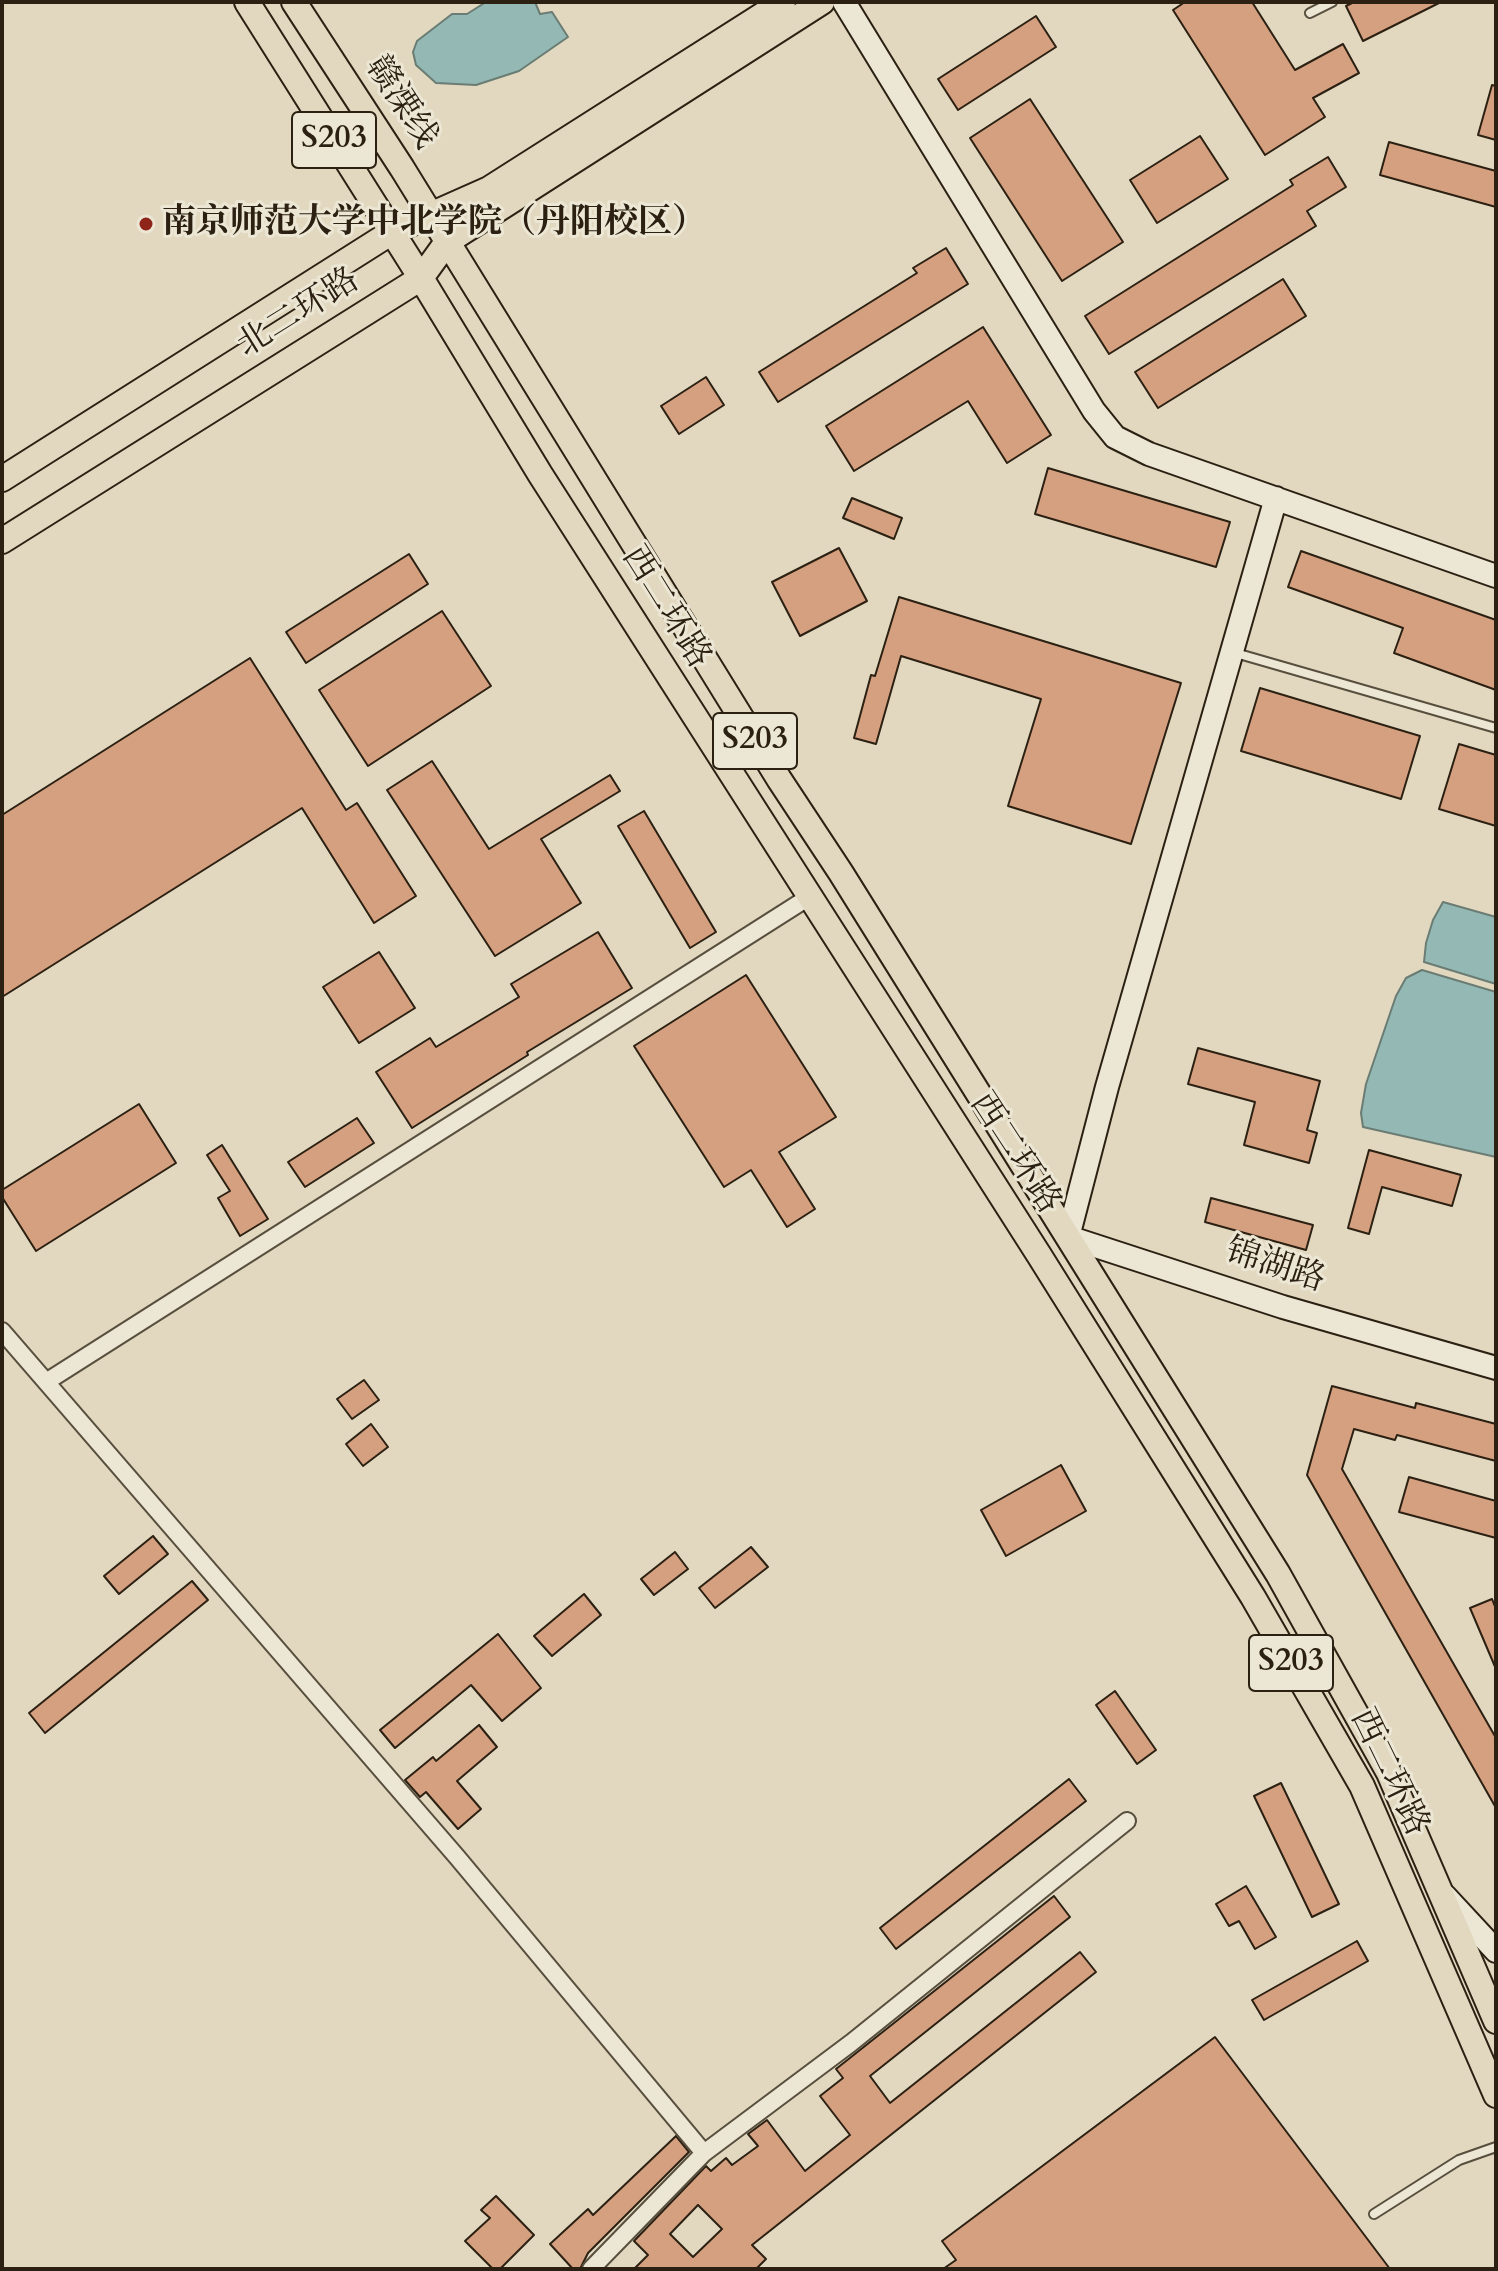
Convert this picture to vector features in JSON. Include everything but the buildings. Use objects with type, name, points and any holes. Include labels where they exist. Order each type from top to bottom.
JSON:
[{"type":"main road","name":"S203","points":[[247,2],[421,278]]},
{"type":"main road","name":"赣溧线","points":[[294,2],[447,242]]},
{"type":"main road","name":"北二环路","points":[[2,479],[392,232],[489,189],[783,2]]},
{"type":"main road","name":"北二环路","points":[[2,541],[421,278],[447,242],[822,2]]},
{"type":"main road","name":"西二环路","points":[[447,242],[779,779],[841,873],[1278,1574],[1389,1773],[1496,2021]]},
{"type":"main road","name":"西二环路","points":[[421,278],[540,474],[1039,1255],[1269,1624],[1362,1786],[1496,2095]]},
{"type":"main road","points":[[809,897],[841,873]]},
{"type":"main road","points":[[1410,1900],[1439,1889]]},
{"type":"street","points":[[844,2],[1094,411],[1115,437],[1149,454],[1496,576]]},
{"type":"street","points":[[1039,1255],[1068,1237],[1107,1087],[1276,498]]},
{"type":"street","points":[[46,1382],[809,897]]},
{"type":"street","name":"锦湖路","points":[[1068,1237],[1283,1307],[1496,1368]]},
{"type":"street","points":[[2,1331],[457,1857],[704,2153]]},
{"type":"street","points":[[591,2269],[704,2153],[851,2043],[1127,1821]]},
{"type":"street","points":[[1439,1889],[1496,1951]]},
{"type":"lane","points":[[1310,13],[1332,2]]},
{"type":"lane","points":[[1232,652],[1496,728]]},
{"type":"lane","points":[[1374,2214],[1459,2160],[1496,2147]]},
{"type":"water","points":[[486,2],[535,2],[540,14],[552,12],[568,37],[519,71],[476,85],[436,83],[416,65],[413,52],[417,41],[452,14],[467,14]]},
{"type":"water","points":[[1443,902],[1496,917],[1496,984],[1424,962],[1433,920]]},
{"type":"water","points":[[1422,970],[1496,992],[1496,1157],[1363,1127],[1361,1113],[1366,1084],[1396,996],[1406,978]]},
{"type":"place","name":"南京师范大学中北学院（丹阳校区）","points":[[146,224]]}]
